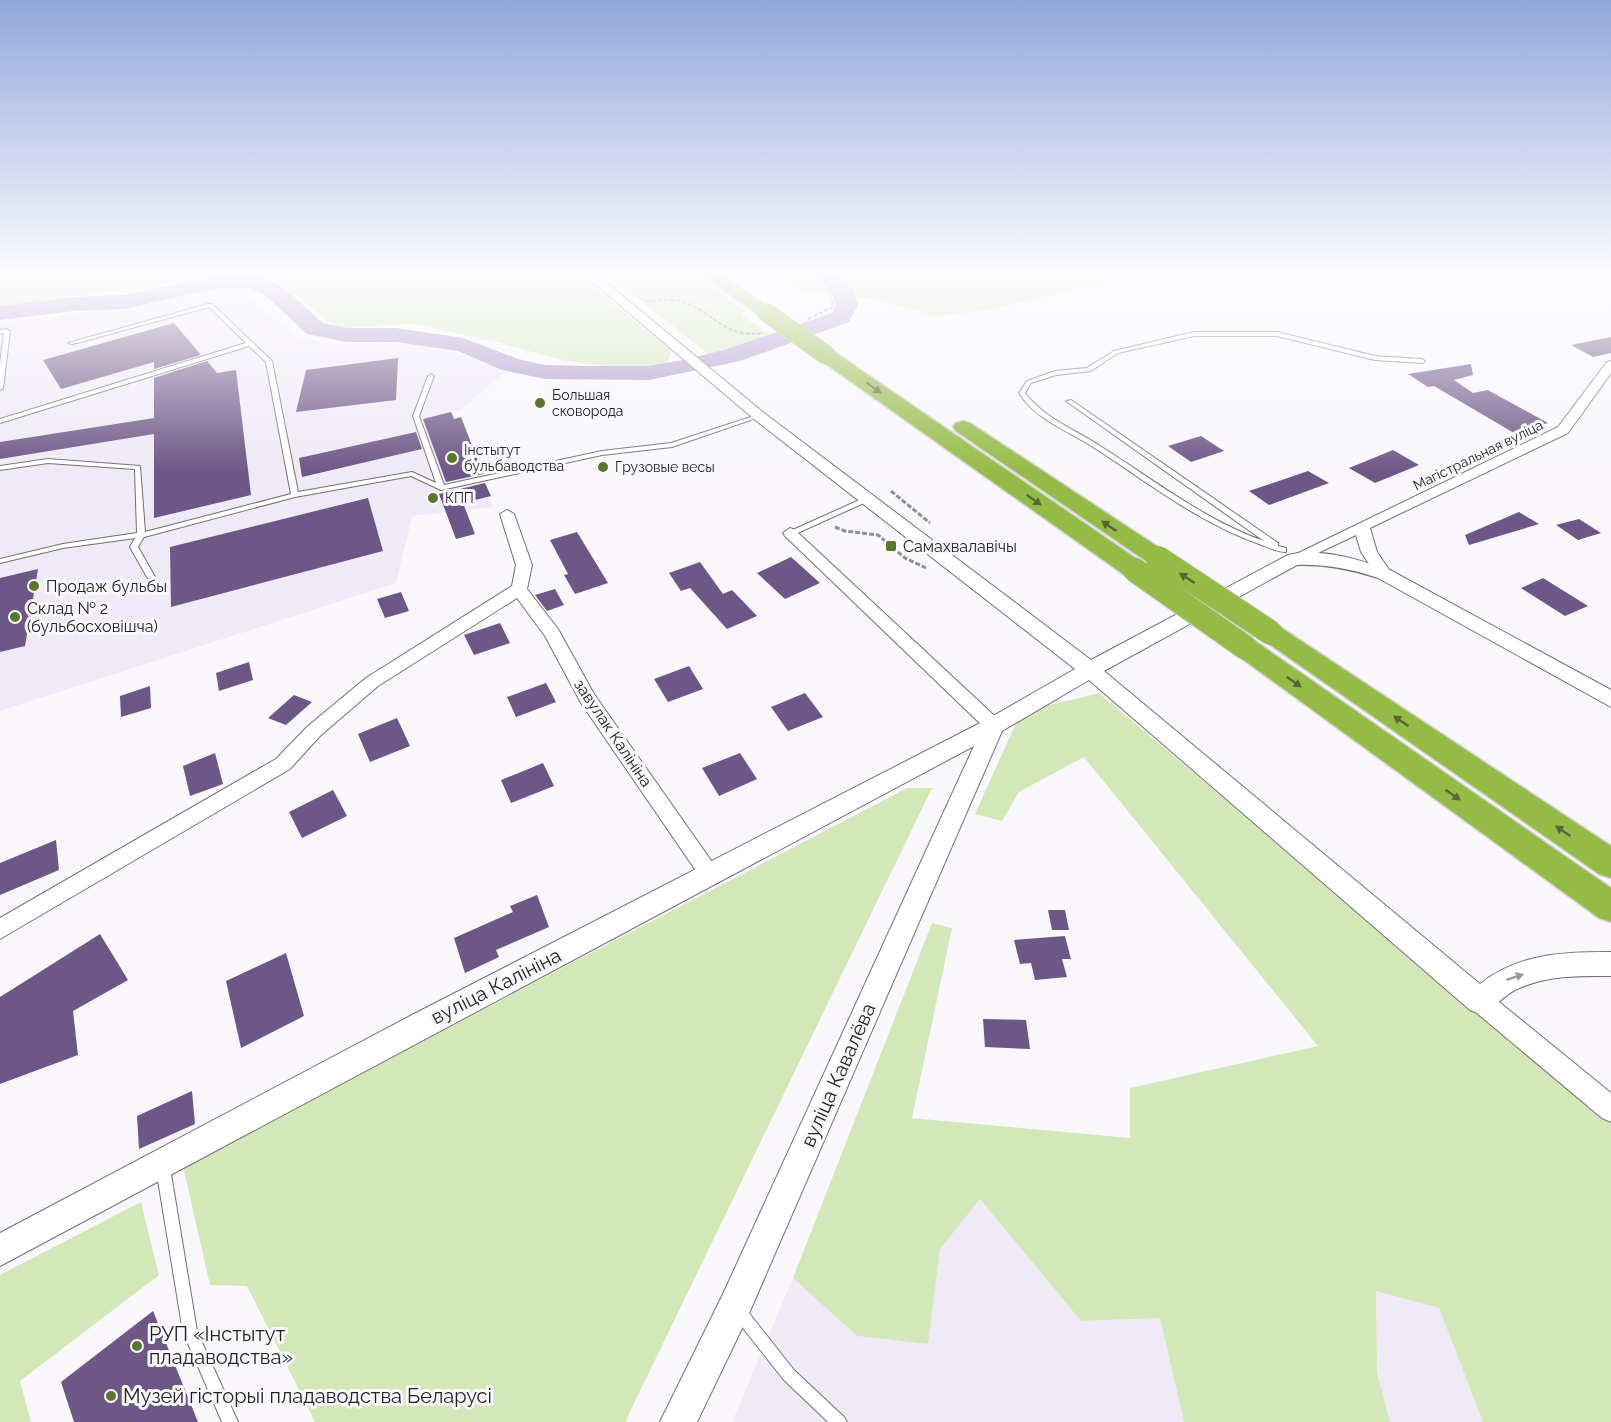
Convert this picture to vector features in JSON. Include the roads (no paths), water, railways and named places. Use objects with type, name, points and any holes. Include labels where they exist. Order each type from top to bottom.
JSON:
[{"type":"highway","points":[[810,339],[836,351],[1158,558],[1259,641],[1611,906]]},
{"type":"highway","points":[[822,339],[1135,570],[1259,641],[1611,864]]},
{"type":"street","points":[[669,339],[759,416],[1090,670],[1480,1001],[1611,1108]]},
{"type":"street","name":"Магістральная вуліца","points":[[1288,554],[1363,526],[1563,430],[1611,365]]},
{"type":"street","points":[[0,929],[283,764],[314,731],[372,682],[519,589],[524,565],[507,514]]},
{"type":"street","points":[[1363,526],[1363,537],[1369,556],[1384,574]]},
{"type":"street","points":[[790,533],[994,726]]},
{"type":"street","points":[[1288,554],[1354,563],[1384,574],[1611,699]]},
{"type":"street","name":"вуліца Калініна","points":[[0,1250],[163,1166],[422,1024],[994,726],[1288,554]]},
{"type":"street","name":"завулак Калініна","points":[[519,589],[552,633],[587,698],[710,874]]},
{"type":"street","name":"вуліца Кавалёва","points":[[678,1422],[735,1306],[994,726]]},
{"type":"street","points":[[1480,1001],[1505,981],[1556,964],[1611,964]]},
{"type":"lane","points":[[0,388],[6,339]]},
{"type":"lane","points":[[70,343],[83,339]]},
{"type":"lane","points":[[245,339],[269,361],[295,495]]},
{"type":"lane","points":[[1171,339],[1116,352],[1089,370],[1055,373],[1029,382],[1022,393],[1030,406],[1054,423],[1091,443],[1199,513],[1253,541],[1288,554]]},
{"type":"lane","points":[[1299,339],[1375,358],[1422,361]]},
{"type":"lane","points":[[0,421],[250,344]]},
{"type":"lane","points":[[431,376],[416,416],[441,488]]},
{"type":"lane","points":[[1069,401],[1288,554]]},
{"type":"lane","points":[[0,561],[63,546],[141,535],[295,495],[412,474],[441,488],[602,453],[672,445],[759,416]]},
{"type":"lane","points":[[0,468],[48,461],[138,467],[141,535],[134,547],[151,577]]},
{"type":"lane","points":[[790,533],[869,499]]},
{"type":"lane","points":[[163,1166],[165,1192],[190,1332],[230,1422]]},
{"type":"lane","points":[[735,1306],[789,1376],[839,1422]]},
{"type":"waterway","points":[[425,339],[463,345],[511,365],[545,372],[588,373],[649,373],[683,367],[731,356],[778,339]]},
{"type":"place","name":"Большая сковорода","points":[[540,403]]},
{"type":"place","name":"Інстытут бульбаводства","points":[[452,458]]},
{"type":"place","name":"Грузовые весы","points":[[603,467]]},
{"type":"place","name":"КПП","points":[[433,498]]},
{"type":"place","name":"Самахвалавічы","points":[[891,546]]},
{"type":"place","name":"Продаж бульбы","points":[[34,586]]},
{"type":"place","name":"Склад № 2 (бульбосховішча)","points":[[15,617]]},
{"type":"place","name":"РУП «Інстытут пладаводства»","points":[[137,1346]]},
{"type":"place","name":"Музей гісторыі пладаводства Беларусі","points":[[111,1396]]}]
